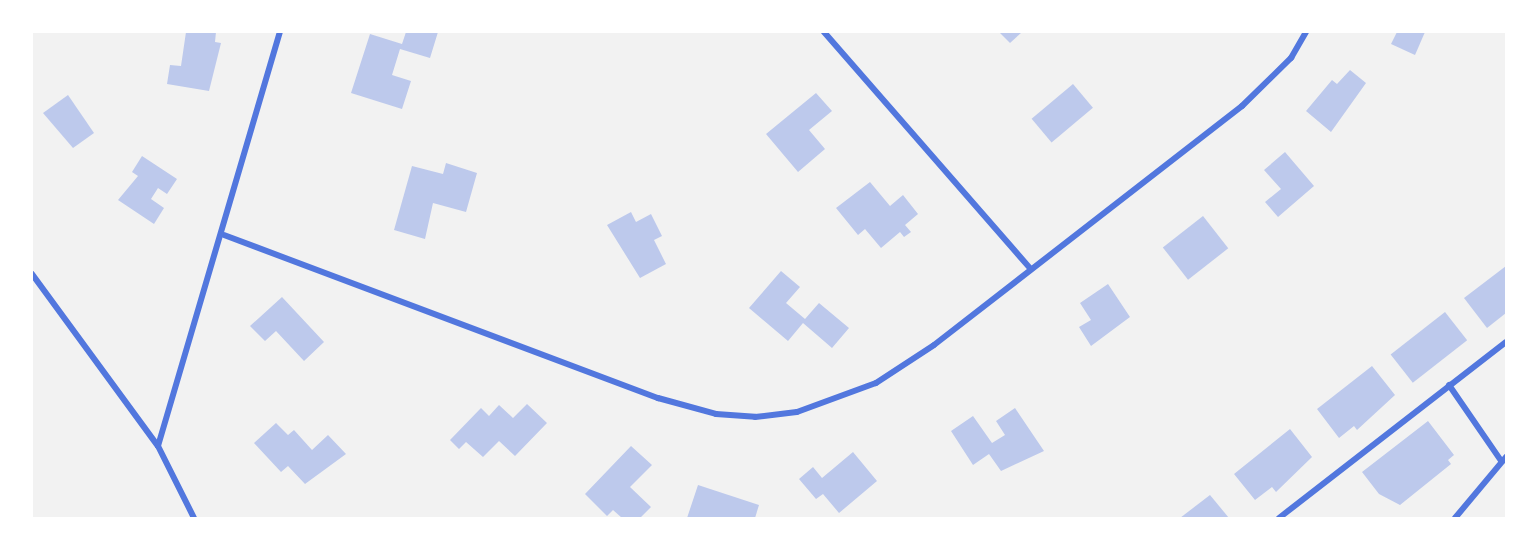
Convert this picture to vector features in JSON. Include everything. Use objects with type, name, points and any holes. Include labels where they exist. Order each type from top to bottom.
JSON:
[{"type":"street","points":[[158,446],[224,235],[280,32]]},
{"type":"street","points":[[824,32],[1030,268]]},
{"type":"street","points":[[224,235],[657,398],[755,417],[797,412],[876,383],[934,345],[1030,268],[1242,106],[1291,58],[1306,32]]},
{"type":"street","points":[[32,274],[158,446],[194,519]]},
{"type":"street","points":[[1279,519],[1506,342]]},
{"type":"street","points":[[1449,385],[1504,460],[1455,519]]},
{"type":"building","points":[[186,32],[216,32],[215,42],[221,43],[209,91],[167,84],[170,65],[181,66]]},
{"type":"building","points":[[406,32],[438,32],[430,58],[400,49],[392,75],[411,81],[402,109],[351,93],[370,34],[402,44]]},
{"type":"building","points":[[999,32],[1022,32],[1010,43]]},
{"type":"building","points":[[1397,32],[1425,32],[1415,55],[1391,44]]},
{"type":"building","points":[[1350,70],[1366,83],[1331,132],[1306,111],[1332,80],[1337,84]]},
{"type":"building","points":[[1073,84],[1093,108],[1052,142],[1032,119]]},
{"type":"building","points":[[816,93],[832,111],[809,130],[825,149],[798,172],[766,134]]},
{"type":"building","points":[[68,95],[94,133],[73,148],[43,113]]},
{"type":"building","points":[[1285,152],[1314,186],[1278,217],[1265,202],[1281,189],[1264,170]]},
{"type":"building","points":[[142,156],[177,179],[167,194],[158,188],[151,199],[164,208],[154,224],[118,200],[138,176],[132,172]]},
{"type":"building","points":[[446,163],[477,173],[466,212],[433,203],[425,239],[394,230],[412,166],[443,174]]},
{"type":"building","points":[[870,182],[890,206],[903,195],[918,214],[905,225],[911,232],[904,237],[900,232],[881,248],[865,229],[858,235],[836,208]]},
{"type":"building","points":[[631,212],[636,222],[651,214],[662,236],[654,240],[666,264],[640,278],[607,225]]},
{"type":"building","points":[[1203,216],[1228,248],[1188,280],[1163,247]]},
{"type":"building","points":[[1506,266],[1506,313],[1487,328],[1464,298]]},
{"type":"building","points":[[781,271],[800,287],[786,303],[805,319],[819,303],[849,328],[832,348],[803,323],[788,341],[749,308]]},
{"type":"building","points":[[1108,284],[1130,317],[1091,346],[1079,327],[1091,320],[1080,303]]},
{"type":"building","points":[[282,297],[324,342],[304,361],[276,331],[265,341],[250,326]]},
{"type":"building","points":[[1445,312],[1467,340],[1413,383],[1391,354]]},
{"type":"building","points":[[1372,366],[1395,395],[1357,430],[1354,426],[1339,438],[1317,409]]},
{"type":"building","points":[[527,404],[547,423],[515,456],[499,441],[483,457],[466,442],[459,449],[450,440],[481,408],[489,416],[499,405],[513,418]]},
{"type":"building","points":[[1015,408],[1044,451],[1001,471],[989,454],[973,465],[951,431],[973,416],[992,443],[1005,435],[996,421]]},
{"type":"building","points":[[1428,421],[1454,455],[1448,460],[1451,464],[1400,505],[1379,494],[1362,472]]},
{"type":"building","points":[[276,423],[288,435],[294,430],[312,450],[328,435],[346,454],[305,484],[288,466],[281,472],[254,443]]},
{"type":"building","points":[[1290,429],[1312,457],[1276,492],[1272,487],[1255,500],[1234,474]]},
{"type":"building","points":[[631,446],[652,465],[630,487],[651,507],[640,518],[622,518],[613,510],[607,516],[585,494]]},
{"type":"building","points":[[853,452],[877,481],[839,513],[823,494],[816,499],[799,479],[813,467],[822,478]]},
{"type":"building","points":[[698,485],[759,505],[755,518],[687,518]]},
{"type":"building","points":[[1210,495],[1229,518],[1180,518]]}]
